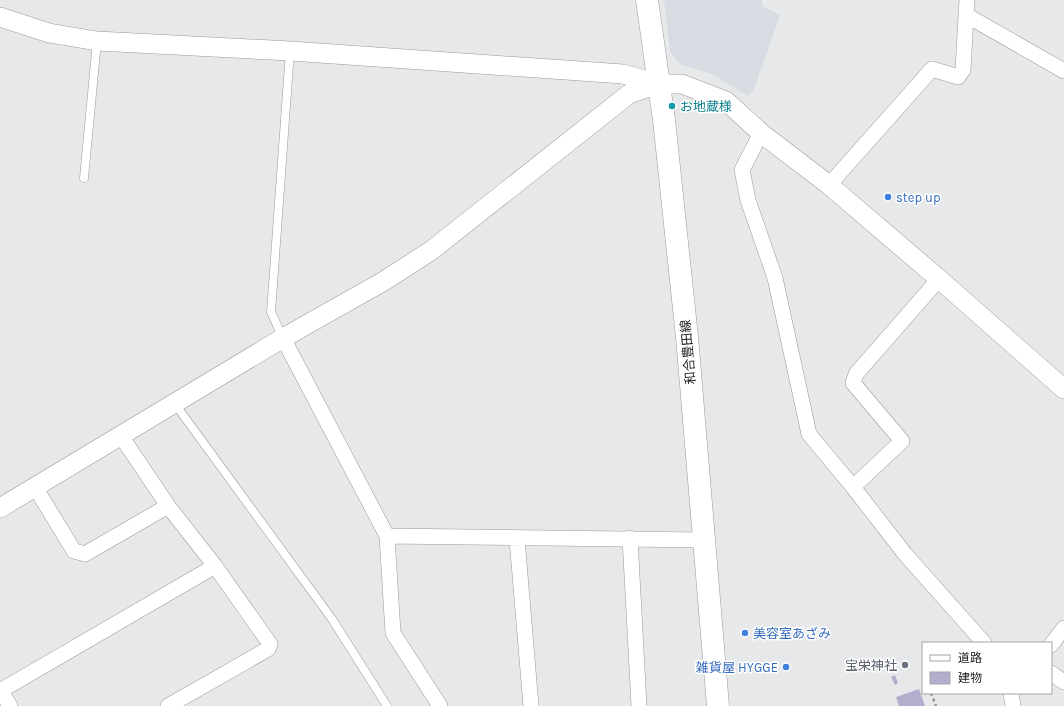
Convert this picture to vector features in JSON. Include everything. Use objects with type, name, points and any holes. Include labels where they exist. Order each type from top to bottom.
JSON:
[{"type":"main road","name":"和合豊田線","points":[[646,0],[658,84],[687,337],[718,706]]},
{"type":"street","points":[[966,4],[1064,71]]},
{"type":"street","points":[[829,185],[932,68],[958,77],[963,70],[966,4]]},
{"type":"street","points":[[0,17],[49,34],[97,41],[290,51],[623,74],[658,84],[682,84],[726,101],[761,133],[829,185],[1064,389]]},
{"type":"street","points":[[0,508],[283,338],[384,281],[432,250],[629,94],[658,84]]},
{"type":"street","points":[[761,133],[742,170],[748,200],[774,278],[809,434],[853,487],[905,554],[983,642]]},
{"type":"street","points":[[853,487],[902,441],[853,384],[856,374],[939,279]]},
{"type":"street","points":[[283,338],[387,536],[393,633],[440,706]]},
{"type":"street","points":[[121,436],[168,506],[216,566],[270,644],[268,649],[168,706]]},
{"type":"street","points":[[36,487],[74,551],[85,554],[168,506]]},
{"type":"street","points":[[387,536],[517,539],[630,538],[703,540]]},
{"type":"street","points":[[630,538],[639,706]]},
{"type":"street","points":[[517,539],[531,706]]},
{"type":"street","points":[[10,706],[0,690],[216,566]]},
{"type":"street","points":[[1052,644],[1064,628]]},
{"type":"street","points":[[1052,674],[1064,682]]},
{"type":"lane","points":[[84,178],[97,41]]},
{"type":"lane","points":[[283,338],[271,312],[290,51]]},
{"type":"lane","points":[[175,404],[332,619],[387,706]]},
{"type":"path","points":[[931,694],[936,706]]},
{"type":"shaded area","points":[[664,0],[762,0],[762,6],[780,15],[754,89],[748,96],[714,75],[680,64],[670,51]]},
{"type":"building","points":[[895,675],[898,683],[895,685],[891,677]]},
{"type":"building","points":[[919,689],[925,706],[899,706],[896,697]]},
{"type":"place","name":"お地蔵様","points":[[672,106]]},
{"type":"place","name":"step up","points":[[888,197]]},
{"type":"place","name":"美容室あざみ","points":[[745,633]]},
{"type":"place","name":"宝栄神社","points":[[905,665]]},
{"type":"place","name":"雑貨屋 HYGGE","points":[[786,667]]}]
